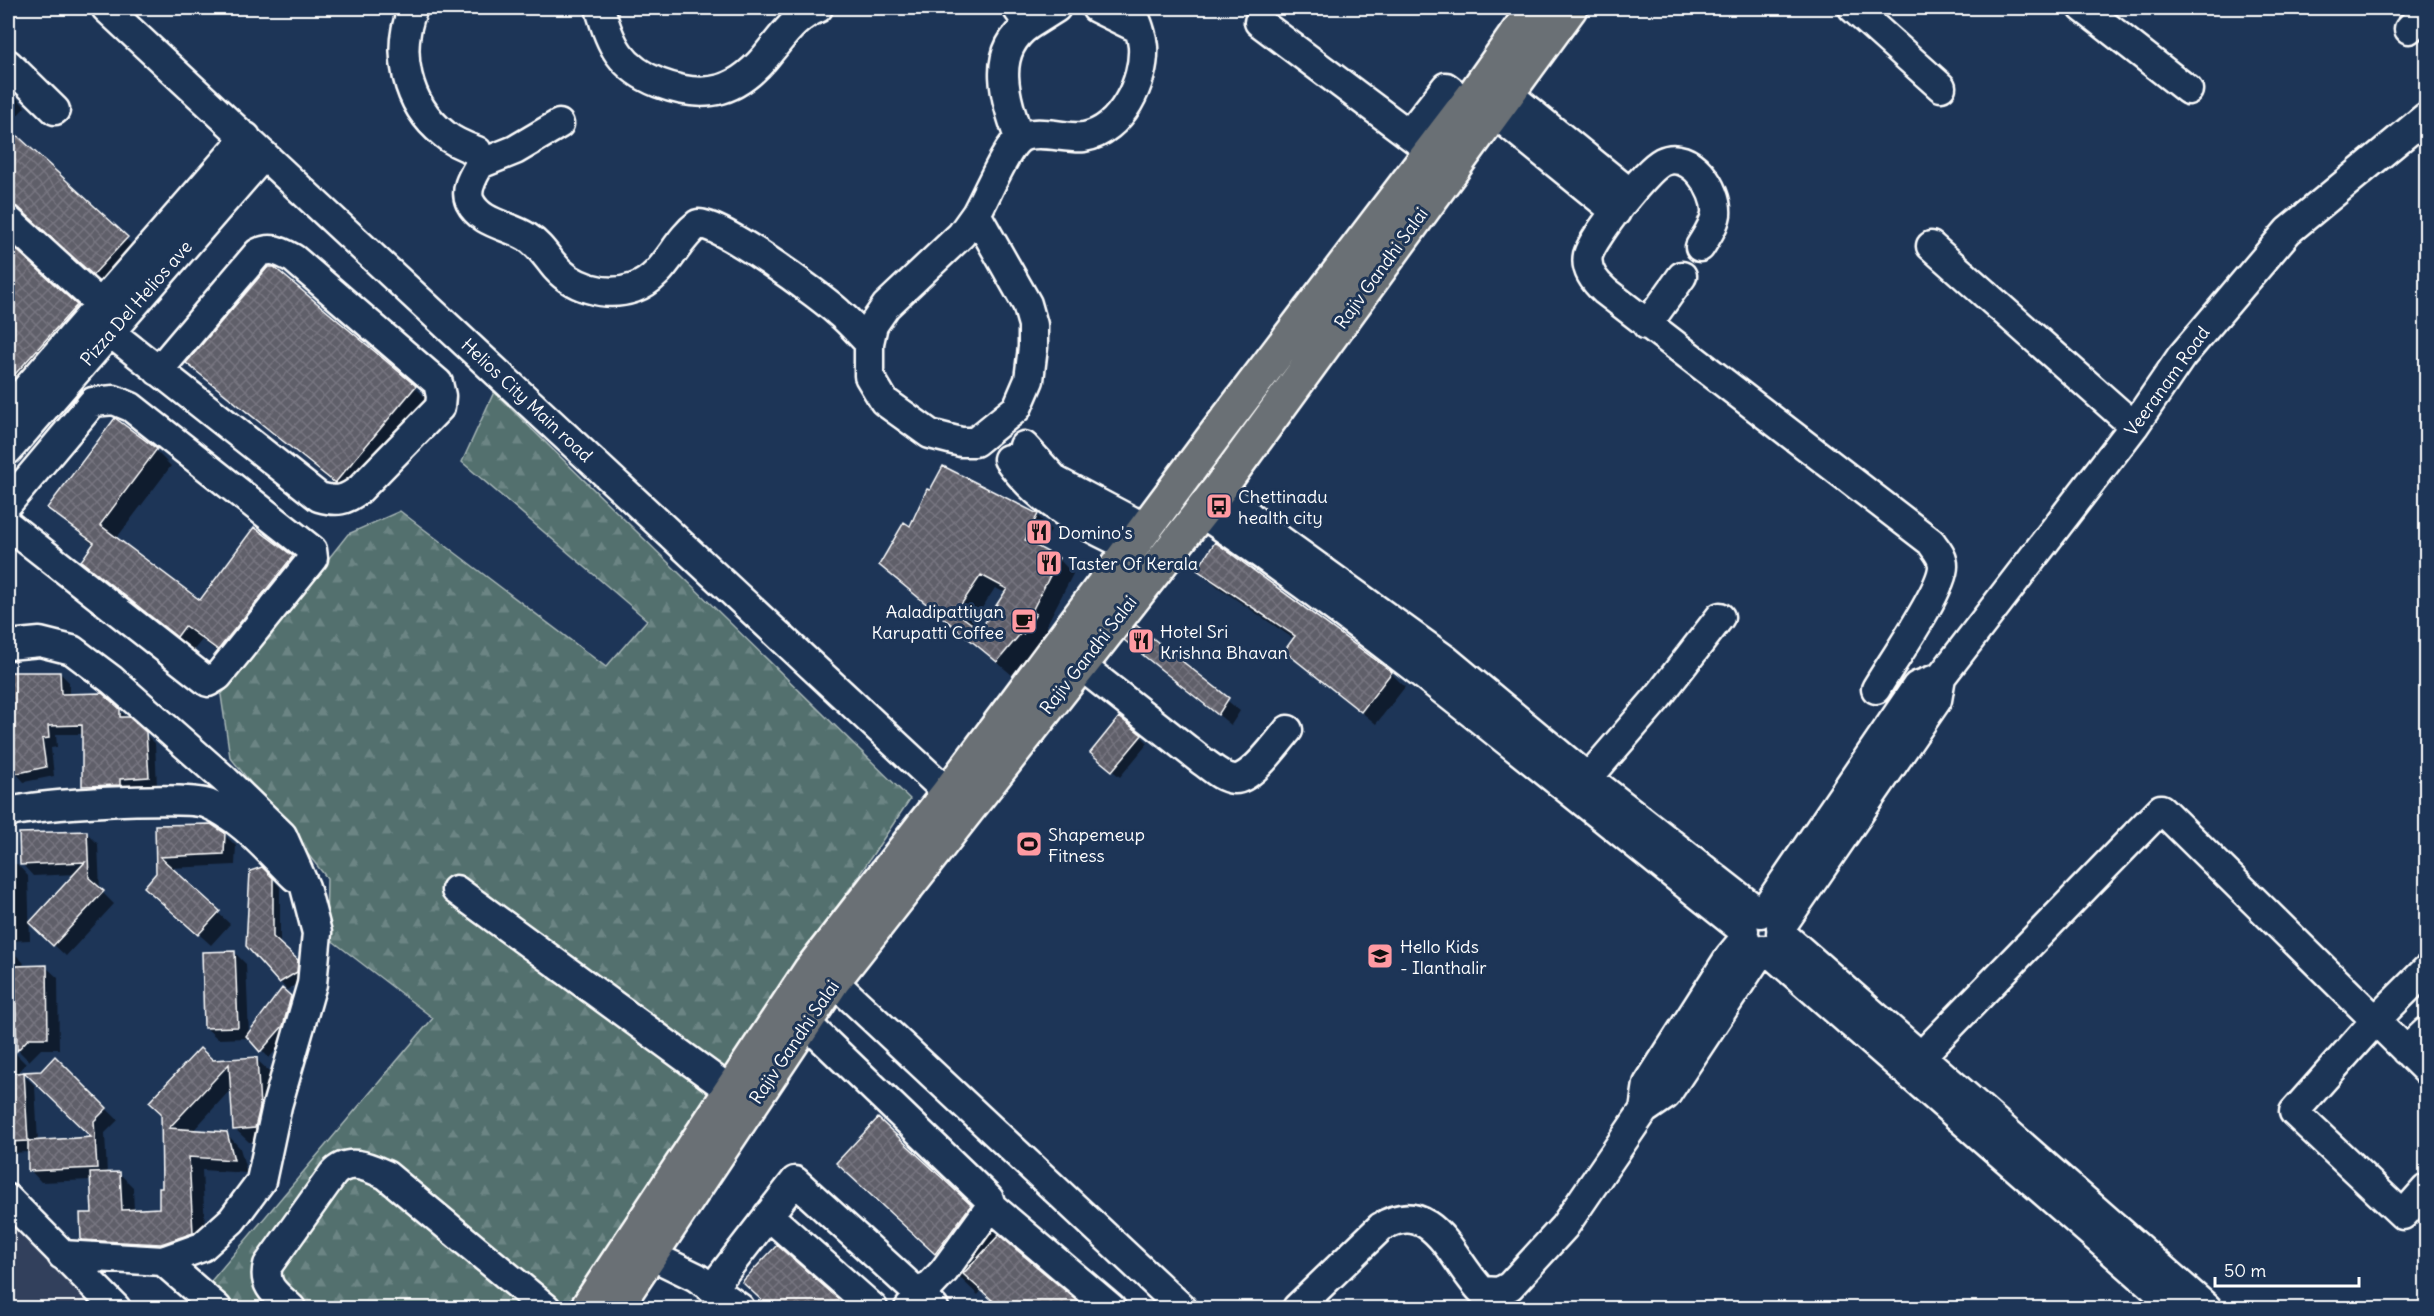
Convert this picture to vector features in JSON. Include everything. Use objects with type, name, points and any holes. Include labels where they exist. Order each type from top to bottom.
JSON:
[{"type":"main road","name":"Rajiv Gandhi Salai","points":[[587,1308],[640,1249],[688,1203],[833,981],[1210,501],[1486,96],[1535,8]]},
{"type":"main road","name":"Rajiv Gandhi Salai","points":[[615,1308],[640,1249],[731,1091],[810,971],[948,793],[1138,538],[1420,143],[1486,96],[1570,8]]},
{"type":"street","name":"Helios City Main road","points":[[106,8],[948,793]]},
{"type":"street","points":[[413,8],[406,24],[404,48],[406,72],[416,99],[426,115],[444,134],[477,151],[480,164]]},
{"type":"street","points":[[1020,138],[1008,105],[1005,69],[1007,49],[1023,16],[1056,8]]},
{"type":"street","points":[[1016,453],[999,457],[975,442],[945,440],[930,434],[884,401],[869,376],[869,343],[873,325],[886,306],[961,235],[976,214],[1011,149],[1020,138],[1029,135],[1086,136],[1104,128],[1122,111],[1141,72],[1143,48],[1135,18],[1096,8]]},
{"type":"street","points":[[1853,8],[1941,87]]},
{"type":"street","points":[[2083,8],[2188,90]]},
{"type":"street","points":[[603,11],[613,47],[633,71],[676,89],[700,94],[722,90],[756,67],[800,12]]},
{"type":"street","points":[[1259,22],[1420,143]]},
{"type":"street","points":[[8,64],[55,110]]},
{"type":"street","points":[[1486,96],[1623,202]]},
{"type":"street","name":"Veeranam Road","points":[[1758,938],[1917,687],[1941,677],[2134,426],[2181,357],[2288,231],[2427,117]]},
{"type":"street","points":[[559,124],[515,150],[480,164],[469,183],[469,200],[479,214],[529,238],[542,248],[567,279],[580,286],[616,291],[636,287],[657,272],[690,230],[703,223],[764,257],[839,312],[869,343]]},
{"type":"street","name":"Pizza Del Helios ave","points":[[8,410],[100,303],[255,146]]},
{"type":"street","name":"Pizza Del Helios ave","points":[[8,450],[111,333],[255,146]]},
{"type":"street","points":[[1700,247],[1713,226],[1716,210],[1710,186],[1693,167],[1672,159],[1663,161],[1623,202],[1592,245],[1588,257],[1589,268],[1593,279],[1605,291],[1930,542],[1941,555],[1943,564],[1938,585],[1876,689]]},
{"type":"street","points":[[975,442],[1017,408],[1029,380],[1033,325],[1027,304],[976,214]]},
{"type":"street","points":[[8,220],[100,303]]},
{"type":"street","points":[[1931,246],[2134,426]]},
{"type":"street","points":[[111,333],[158,371],[319,497],[336,502],[348,499],[360,489],[440,407],[441,396],[438,383],[294,259],[279,250],[266,248],[258,253],[158,371]]},
{"type":"street","points":[[1647,325],[1682,276]]},
{"type":"street","points":[[8,503],[93,402],[114,400],[131,407],[312,550],[314,558],[218,676],[208,682],[8,525]]},
{"type":"street","points":[[1017,408],[1026,422],[1016,453],[1024,481],[1039,495],[1080,523],[1138,538]]},
{"type":"street","points":[[1210,501],[1264,555],[1424,659],[1553,764],[1758,938],[2177,1308]]},
{"type":"street","points":[[1588,778],[1658,697],[1720,617]]},
{"type":"street","points":[[8,645],[40,642],[72,650],[112,680],[223,778],[282,835],[305,887],[317,933],[312,984],[277,1106],[261,1181],[232,1220],[202,1246],[163,1262],[62,1255]]},
{"type":"street","points":[[1080,665],[1222,776],[1241,779],[1288,730]]},
{"type":"street","points":[[1553,764],[1588,778],[1758,938],[1921,1056],[2207,1308]]},
{"type":"street","points":[[8,813],[90,803],[144,800],[206,803],[243,828],[305,887]]},
{"type":"street","points":[[1921,1056],[2161,809],[2427,1070]]},
{"type":"street","points":[[456,890],[731,1091]]},
{"type":"street","points":[[1297,1308],[1381,1227],[1394,1218],[1405,1217],[1426,1223],[1438,1234],[1482,1291],[1499,1292],[1513,1297],[1644,1110],[1666,1095],[1758,938]]},
{"type":"street","points":[[2427,970],[2375,1021],[2294,1112],[2403,1215],[2427,1189]]},
{"type":"street","points":[[833,981],[1182,1308]]},
{"type":"street","points":[[806,1023],[989,1199],[991,1206],[1111,1308]]},
{"type":"street","points":[[2406,1050],[2427,1032]]},
{"type":"street","points":[[291,1308],[271,1290],[266,1280],[268,1265],[333,1174],[338,1169],[355,1164],[386,1175],[546,1308]]},
{"type":"street","points":[[713,1287],[795,1181],[921,1304],[991,1206]]},
{"type":"street","points":[[8,1199],[116,1308]]},
{"type":"street","points":[[768,1215],[873,1308]]},
{"type":"street","points":[[640,1249],[713,1287],[740,1308]]},
{"type":"street","points":[[163,1262],[218,1308]]},
{"type":"shaded area","points":[[8,1200],[108,1308],[8,1308]]},
{"type":"green space","points":[[494,392],[910,799],[569,1308],[234,1308],[207,1286],[433,1018],[326,936],[327,878],[230,757],[221,695],[348,534],[400,511],[606,667],[647,620],[462,462]]},
{"type":"building","points":[[8,127],[128,237],[93,275],[19,208],[8,204]]},
{"type":"building","points":[[8,242],[77,305],[8,382]]},
{"type":"building","points":[[268,267],[274,267],[416,386],[335,483],[186,363]]},
{"type":"building","points":[[115,418],[157,449],[100,525],[200,600],[254,527],[293,556],[218,650],[185,626],[177,637],[81,561],[94,543],[47,508]]},
{"type":"building","points":[[943,466],[1038,514],[1025,540],[1059,558],[1032,611],[1036,614],[1023,634],[1021,633],[997,662],[879,565],[904,522],[910,526],[927,489],[930,490]],"holes":[[[981,575],[1007,589],[980,630],[956,612]]]},
{"type":"building","points":[[1215,542],[1392,672],[1361,712],[1284,651],[1295,636],[1197,570]]},
{"type":"building","points":[[1136,625],[1229,698],[1218,715],[1124,640]]},
{"type":"building","points":[[8,672],[60,672],[61,694],[102,693],[120,709],[120,717],[129,717],[146,732],[149,777],[120,779],[120,785],[82,786],[82,725],[48,726],[49,738],[42,739],[46,767],[14,774],[13,750],[8,750]]},
{"type":"building","points":[[1119,717],[1142,735],[1112,771],[1090,753]]},
{"type":"building","points":[[211,824],[225,833],[224,854],[160,857],[220,911],[198,935],[144,887],[156,873],[155,825]]},
{"type":"building","points":[[87,831],[89,878],[104,891],[53,946],[29,923],[85,862],[20,865],[19,833]]},
{"type":"building","points":[[262,867],[273,878],[273,937],[298,960],[297,972],[279,983],[246,946],[250,871]]},
{"type":"building","points":[[235,951],[238,1027],[204,1028],[202,952]]},
{"type":"building","points":[[47,965],[48,1038],[29,1038],[17,1051],[15,966]]},
{"type":"building","points":[[282,988],[291,996],[283,1026],[260,1052],[246,1036]]},
{"type":"building","points":[[200,1048],[213,1060],[257,1057],[260,1107],[255,1128],[233,1130],[229,1064],[169,1128],[227,1132],[234,1160],[189,1157],[193,1233],[161,1244],[81,1240],[80,1213],[92,1213],[90,1173],[120,1172],[122,1210],[159,1208],[159,1188],[162,1188],[161,1113],[149,1102]]},
{"type":"building","points":[[55,1056],[107,1108],[94,1121],[97,1168],[28,1171],[28,1141],[91,1137],[24,1072],[41,1071]]},
{"type":"building","points":[[24,1072],[28,1141],[8,1142],[8,1074]]},
{"type":"building","points":[[878,1118],[971,1205],[935,1254],[836,1163]]},
{"type":"building","points":[[999,1235],[1086,1308],[1001,1308],[963,1274]]},
{"type":"building","points":[[777,1245],[849,1308],[770,1308],[742,1282]]},
{"type":"place","name":"Chettinadu health city","points":[[1219,506]]},
{"type":"place","name":"Domino's","points":[[1039,532]]},
{"type":"place","name":"Taster Of Kerala","points":[[1049,563]]},
{"type":"place","name":"Aaladipattiyan Karupatti Coffee","points":[[1024,621]]},
{"type":"place","name":"Hotel Sri Krishna Bhavan","points":[[1141,641]]},
{"type":"place","name":"Shapemeup Fitness","points":[[1029,844]]},
{"type":"place","name":"Hello Kids - Ilanthalir","points":[[1380,956]]}]
